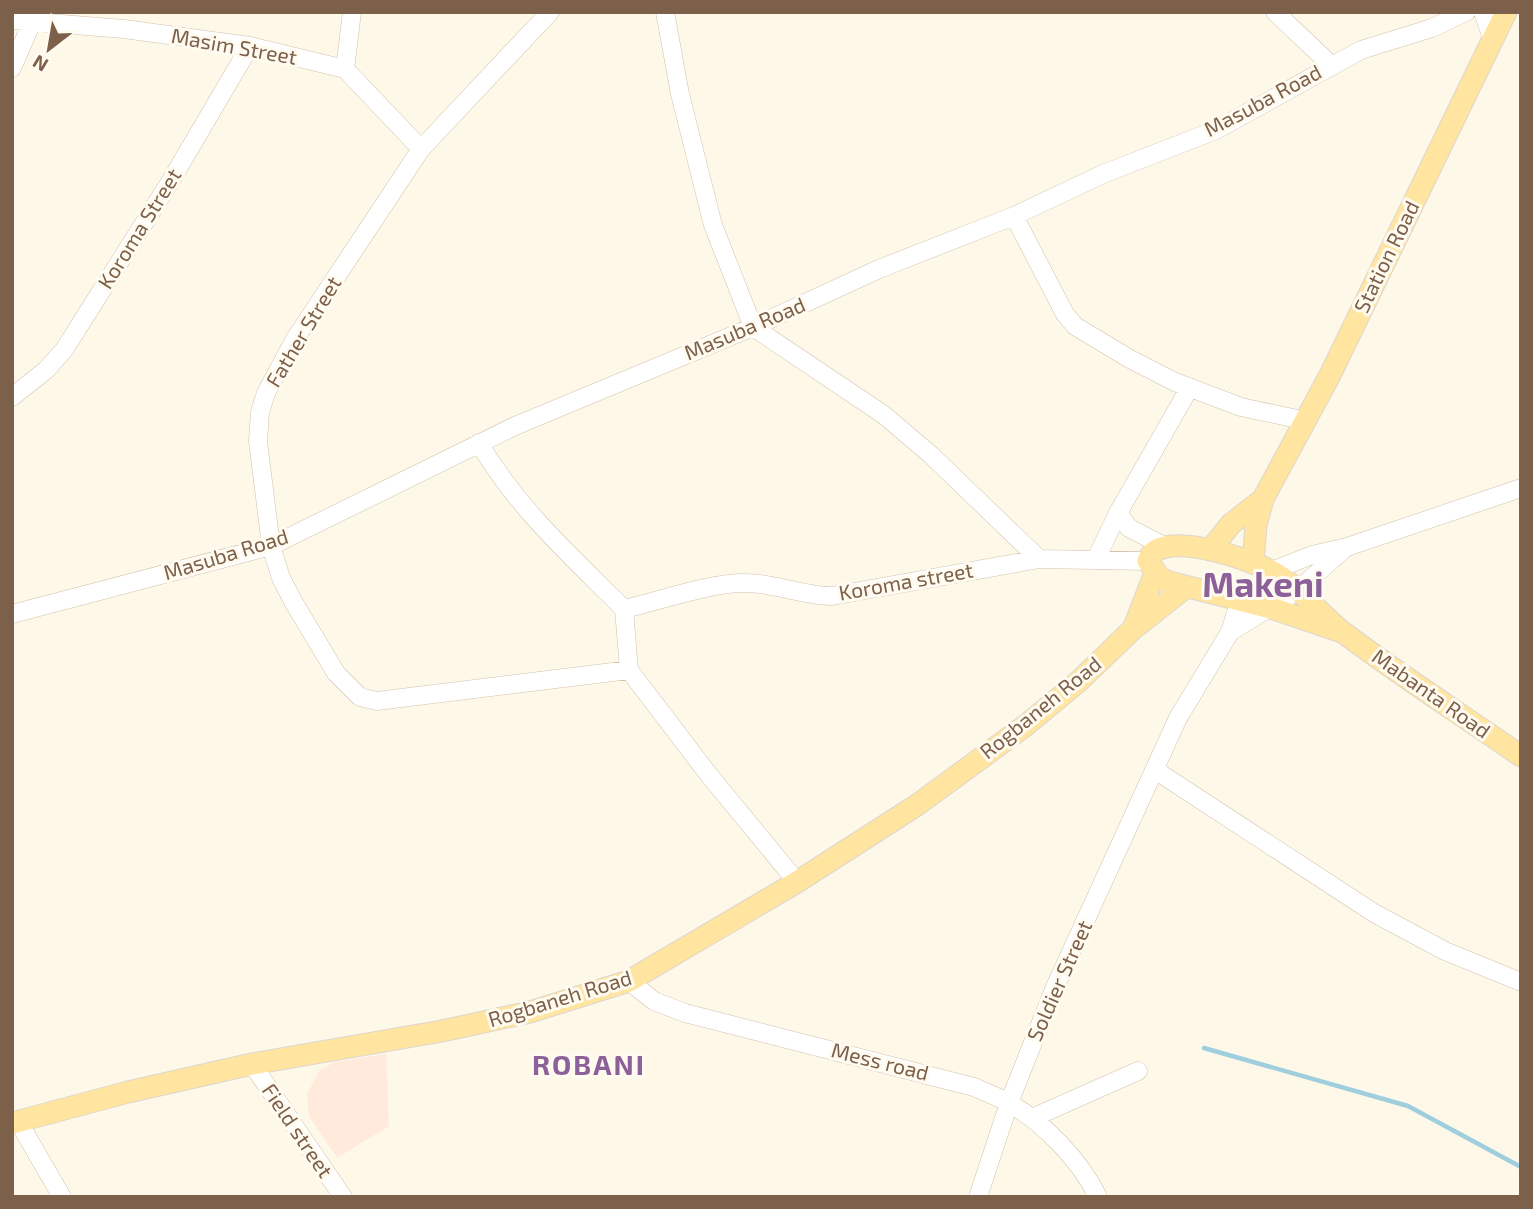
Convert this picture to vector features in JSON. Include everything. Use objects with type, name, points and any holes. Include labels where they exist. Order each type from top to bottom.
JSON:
[{"type":"main road","name":"Station Road","points":[[1263,567],[1256,525],[1263,499],[1307,421],[1506,12]]},
{"type":"main road","name":"Station Road","points":[[1210,550],[1231,524],[1263,499]]},
{"type":"main road","points":[[1133,629],[1153,551],[1164,546],[1185,546],[1210,550],[1263,567],[1298,590],[1342,632]]},
{"type":"main road","points":[[1151,567],[1163,580],[1185,588],[1271,608],[1342,632]]},
{"type":"main road","name":"Rogbaneh Road","points":[[15,1122],[128,1091],[252,1064],[442,1031],[530,1012],[629,981],[797,882],[917,805],[1025,726],[1078,682],[1133,629],[1185,588]]},
{"type":"main road","name":"Mabanta Road","points":[[1342,632],[1521,756]]},
{"type":"street","points":[[352,12],[345,69],[421,149]]},
{"type":"street","name":"Father Street","points":[[550,12],[421,149],[295,339],[266,393],[257,426],[271,546],[293,603],[336,673],[360,697],[377,701],[629,670]]},
{"type":"street","points":[[665,12],[680,94],[713,225],[753,327],[884,415],[931,455],[1039,559]]},
{"type":"street","points":[[1275,12],[1331,65]]},
{"type":"street","name":"Masuba Road","points":[[12,614],[271,546],[515,426],[753,327],[879,269],[1014,216],[1102,174],[1216,130],[1361,50],[1432,28],[1466,12]]},
{"type":"street","points":[[1483,12],[1492,38]]},
{"type":"street","name":"Masim Street","points":[[12,20],[124,29],[250,46],[345,69]]},
{"type":"street","points":[[12,68],[33,20]]},
{"type":"street","name":"Koroma Street","points":[[12,397],[46,370],[64,351],[170,182],[250,46]]},
{"type":"street","points":[[1014,216],[1070,321],[1130,359],[1190,387],[1241,407],[1307,421]]},
{"type":"street","points":[[1096,559],[1118,513],[1190,387]]},
{"type":"street","points":[[479,443],[493,467],[544,531],[625,609],[629,670],[709,775],[797,882]]},
{"type":"street","points":[[1263,567],[1347,547],[1521,488]]},
{"type":"street","points":[[1118,513],[1129,528],[1164,546]]},
{"type":"street","name":"Soldier Street","points":[[1230,632],[1298,590],[1347,547]]},
{"type":"street","name":"Koroma street","points":[[625,609],[730,584],[756,583],[832,596],[1039,559],[1096,559],[1151,567]]},
{"type":"street","name":"Soldier Street","points":[[978,1197],[1009,1102],[1055,986],[1178,719],[1230,632],[1240,600]]},
{"type":"street","points":[[1155,770],[1374,913],[1445,951],[1521,982]]},
{"type":"street","name":"Mess road","points":[[629,981],[654,1001],[685,1013],[922,1072],[974,1087],[1009,1102],[1032,1118],[1088,1177],[1098,1197]]},
{"type":"street","name":"Field street","points":[[252,1064],[342,1197]]},
{"type":"street","points":[[1032,1118],[1138,1071]]},
{"type":"street","points":[[15,1122],[62,1197]]},
{"type":"shaded area","points":[[386,1054],[389,1126],[337,1158],[309,1116],[307,1094],[320,1070],[335,1062]]},
{"type":"waterway","points":[[1204,1048],[1408,1106],[1521,1167]]},
{"type":"district","name":"Makeni","points":[[1263,585]]},
{"type":"district","name":"ROBANI","points":[[589,1065]]}]
